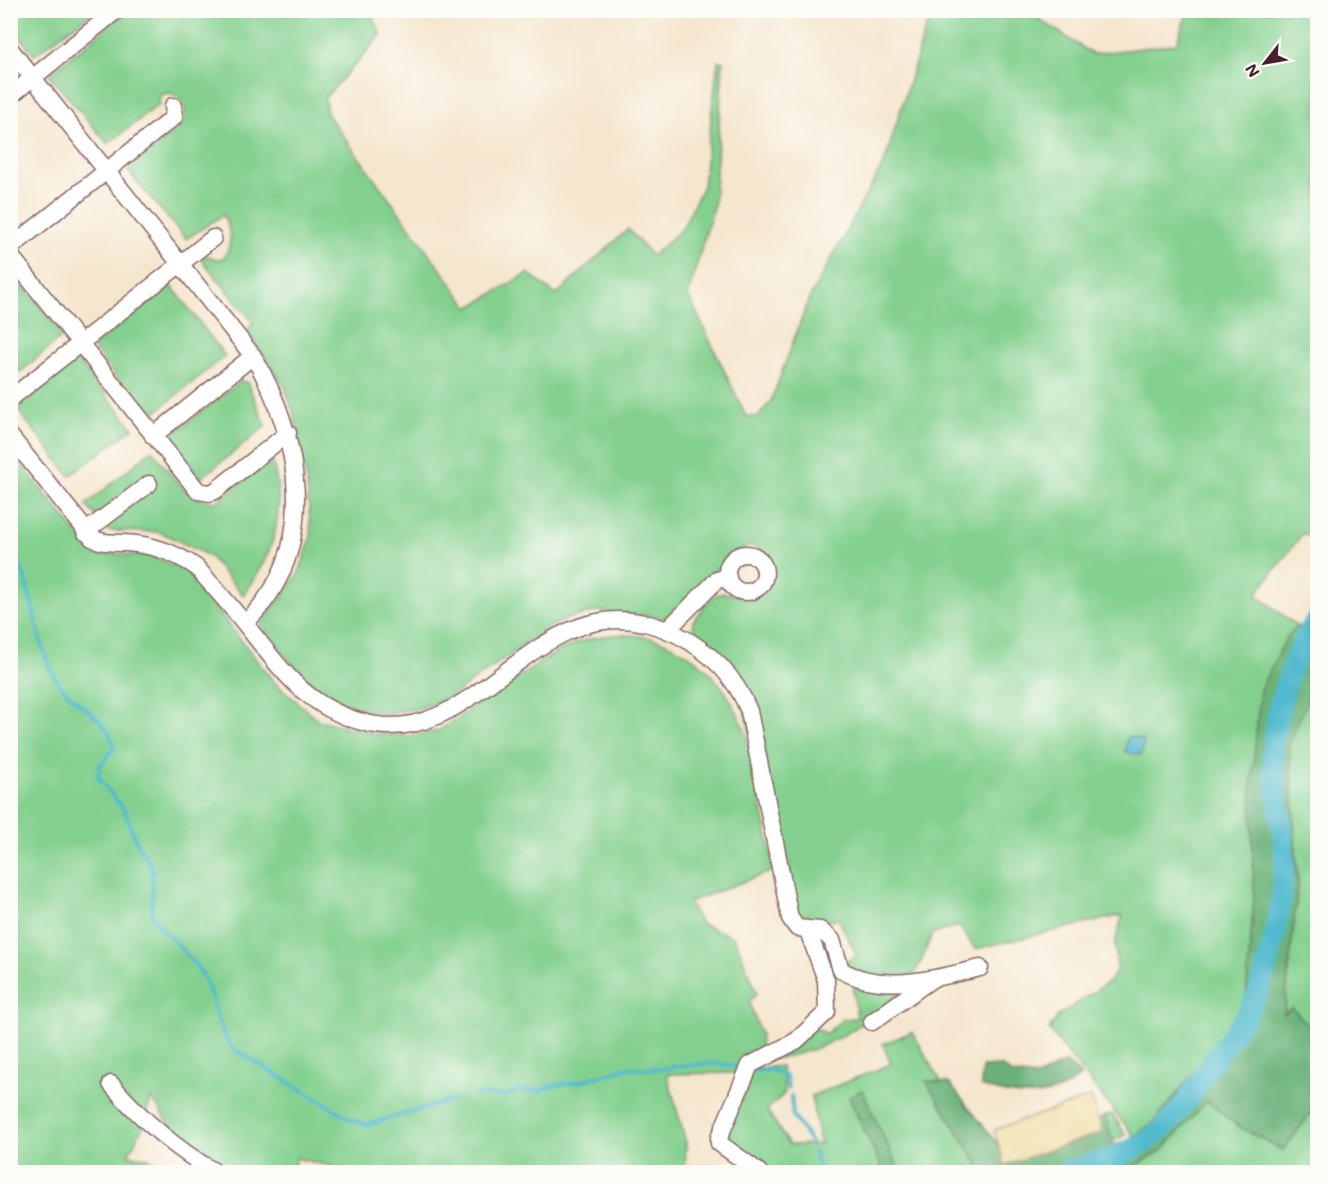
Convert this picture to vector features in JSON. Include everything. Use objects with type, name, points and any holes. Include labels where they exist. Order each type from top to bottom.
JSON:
[{"type":"street","points":[[10,96],[117,10]]},
{"type":"street","points":[[10,49],[253,356],[272,391],[288,433],[297,487],[295,534],[289,556],[272,590],[258,611],[245,623]]},
{"type":"street","points":[[10,248],[174,117],[173,106]]},
{"type":"street","points":[[10,399],[213,238]]},
{"type":"street","points":[[10,255],[198,490],[209,493],[288,433]]},
{"type":"street","points":[[153,436],[253,356]]},
{"type":"street","points":[[10,436],[85,532],[100,542],[157,547],[180,556],[196,567],[245,623],[294,685],[325,708],[363,722],[399,726],[433,718],[460,705],[548,639],[564,632],[616,621],[642,623],[667,630],[711,657],[738,687],[751,718],[790,918],[797,928],[808,931],[820,930],[832,940],[841,970],[856,978],[884,981],[932,979],[981,968]]},
{"type":"street","points":[[85,532],[149,484]]},
{"type":"street","points":[[667,630],[717,580],[728,577]]},
{"type":"street","points":[[759,1173],[719,1143],[728,1113],[750,1065],[796,1041],[827,1012],[826,980],[808,931]]},
{"type":"street","points":[[872,1022],[932,979]]},
{"type":"street","points":[[111,1084],[189,1157],[215,1173]]},
{"type":"green space","points":[[11,10],[94,11],[34,55],[11,25]]},
{"type":"green space","points":[[143,10],[371,11],[381,35],[325,98],[327,114],[469,308],[528,273],[556,295],[628,229],[652,256],[682,229],[703,186],[718,61],[723,62],[714,204],[688,295],[746,416],[758,417],[771,401],[809,299],[885,161],[931,11],[1027,11],[1092,54],[1176,44],[1188,11],[1317,11],[1317,539],[1303,533],[1256,594],[1298,627],[1288,635],[1254,898],[1245,1011],[1153,1123],[1134,1136],[1049,1030],[1058,1016],[1110,981],[1117,970],[1115,942],[1123,915],[975,949],[959,926],[932,934],[913,975],[873,976],[850,969],[846,961],[857,956],[838,918],[822,923],[812,923],[797,916],[734,670],[694,633],[693,621],[716,595],[728,593],[750,598],[761,593],[771,581],[769,558],[756,547],[746,547],[736,552],[675,612],[665,618],[599,611],[569,618],[549,627],[450,697],[421,708],[382,714],[341,702],[318,690],[300,674],[261,625],[299,573],[311,537],[307,483],[294,415],[285,387],[247,331],[253,322],[201,259],[205,255],[216,259],[224,258],[227,252],[230,236],[223,215],[186,239],[127,170],[180,126],[185,116],[184,107],[179,99],[170,93],[160,95],[159,104],[108,144],[49,75],[123,14],[141,14]]},
{"type":"green space","points":[[10,271],[64,335],[11,380],[10,380]]},
{"type":"green space","points":[[170,284],[225,356],[147,419],[93,347]]},
{"type":"green space","points":[[76,358],[133,428],[70,476],[17,409]]},
{"type":"green space","points":[[241,381],[247,382],[266,426],[200,479],[168,438]]},
{"type":"green space","points":[[152,450],[186,491],[195,497],[215,502],[272,460],[278,497],[275,531],[263,563],[243,595],[209,556],[158,532],[109,531],[86,505]]},
{"type":"green space","points":[[11,452],[89,548],[101,553],[150,556],[187,571],[273,681],[318,720],[372,733],[405,736],[438,731],[558,651],[588,639],[617,635],[645,637],[671,645],[694,659],[715,678],[732,702],[747,736],[775,870],[689,902],[701,924],[734,937],[757,993],[749,1002],[761,1035],[760,1052],[740,1066],[738,1073],[667,1074],[686,1143],[685,1172],[355,1172],[296,1158],[293,1172],[225,1172],[186,1147],[151,1098],[145,1123],[128,1155],[146,1157],[169,1172],[11,1172]]},
{"type":"green space","points":[[1317,613],[1317,679],[1289,744],[1298,884],[1284,1014],[1292,1008],[1317,1034],[1317,1105],[1283,1150],[1238,1126],[1207,1101],[1161,1151],[1124,1172],[983,1172],[926,1081],[949,1083],[998,1144],[1006,1165],[1103,1132],[1099,1119],[1105,1116],[1114,1145],[1127,1141],[1153,1123],[1245,1011],[1254,898],[1251,794],[1260,690],[1288,635]]},
{"type":"green space","points":[[1317,679],[1317,1034],[1292,1008],[1284,1015],[1298,884],[1288,744]]},
{"type":"green space","points":[[856,985],[907,987],[846,1034],[813,1049],[773,1059],[816,1028],[826,1034],[843,1019],[857,1018],[853,990]]},
{"type":"green space","points":[[912,1032],[941,1082],[927,1081],[983,1172],[900,1172],[862,1090],[849,1098],[884,1172],[768,1172],[723,1139],[754,1068],[781,1066],[785,1093],[767,1110],[789,1145],[820,1144],[811,1096],[891,1064],[883,1044]]},
{"type":"green space","points":[[1066,1062],[1081,1075],[1071,1084],[1047,1094],[1020,1095],[981,1086],[982,1067],[1001,1066],[1012,1074],[1037,1077]]},
{"type":"green space","points":[[862,1090],[900,1172],[884,1172],[849,1097]]},
{"type":"green space","points":[[1207,1101],[1238,1126],[1283,1150],[1317,1105],[1317,1172],[1124,1172],[1161,1151]]},
{"type":"green space","points":[[1112,1114],[1126,1135],[1112,1141],[1105,1116]]},
{"type":"sand","points":[[1091,1097],[1103,1132],[1005,1165],[994,1130]]},
{"type":"water","points":[[1128,736],[1144,740],[1141,755],[1125,752]]},
{"type":"waterway","points":[[10,546],[25,579],[50,667],[58,682],[98,720],[111,737],[114,748],[99,767],[98,777],[124,810],[137,843],[152,868],[152,916],[192,960],[203,976],[222,1031],[232,1048],[352,1120],[366,1125],[456,1099]]},
{"type":"waterway","points":[[1064,1172],[1121,1154],[1142,1144],[1161,1130],[1190,1095],[1242,1022],[1254,1000],[1262,982],[1274,939],[1283,876],[1284,845],[1273,759],[1276,724],[1286,685],[1300,648],[1318,618]]},
{"type":"waterway","points":[[475,1094],[506,1096],[519,1090],[540,1091],[550,1086],[578,1082],[627,1068],[663,1069],[717,1063],[743,1068]]},
{"type":"waterway","points":[[756,1071],[773,1070],[786,1077],[788,1088]]},
{"type":"waterway","points":[[791,1096],[793,1116],[812,1144]]},
{"type":"waterway","points":[[815,1152],[819,1172]]}]
